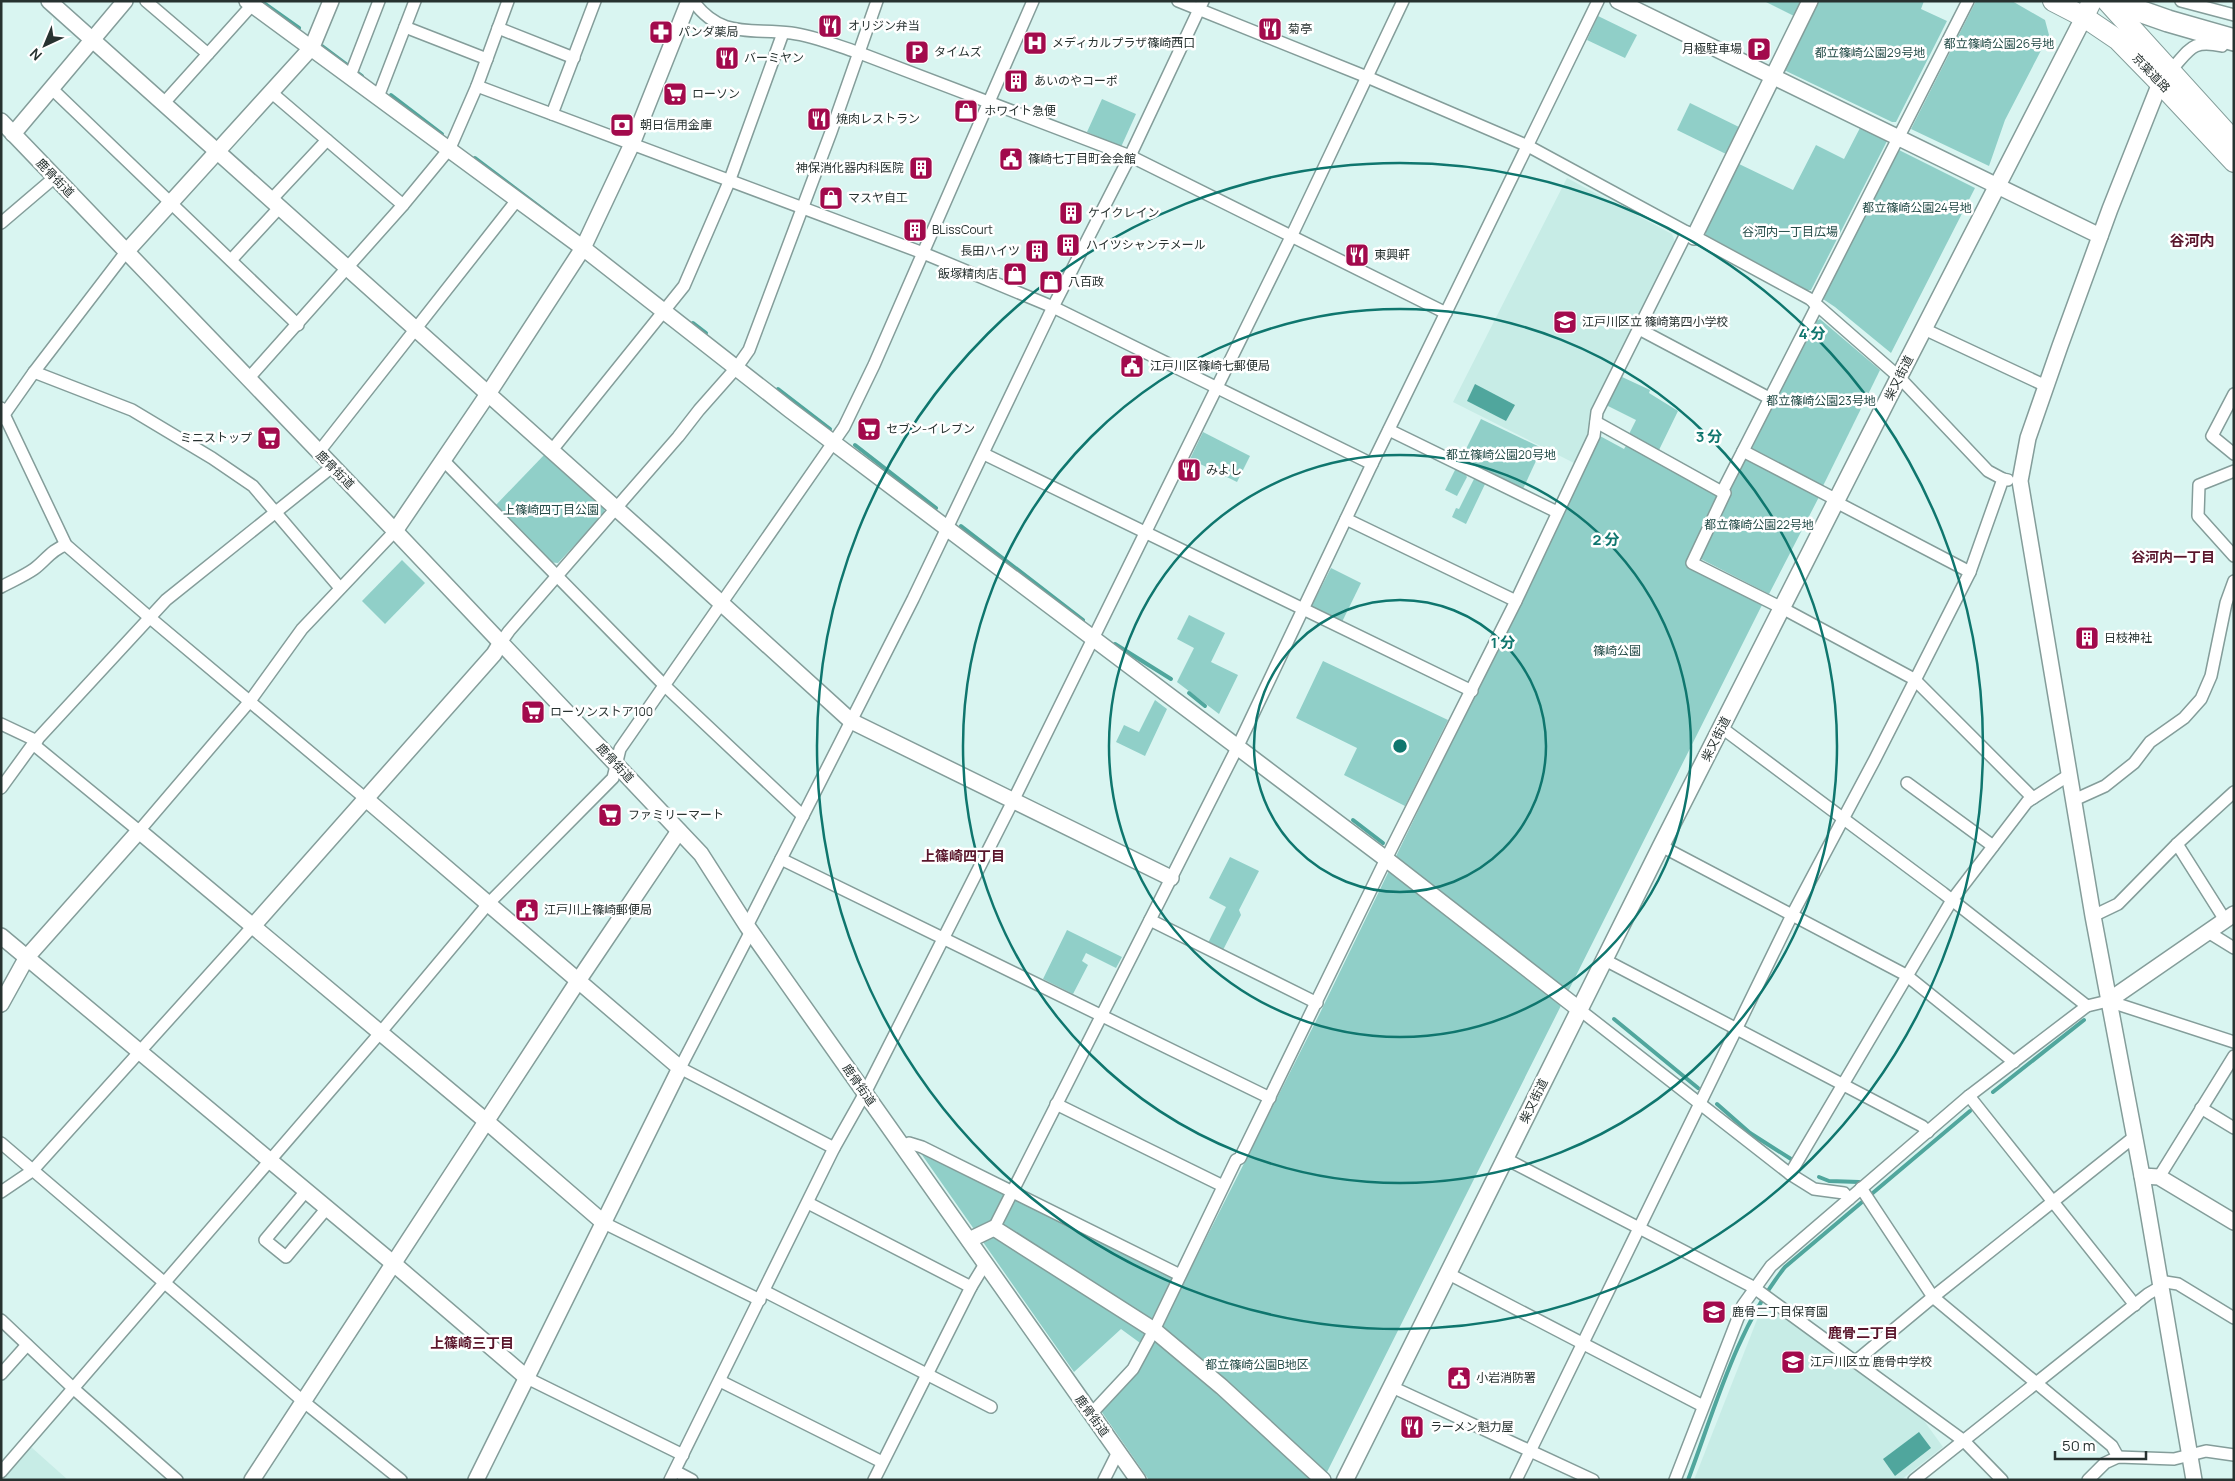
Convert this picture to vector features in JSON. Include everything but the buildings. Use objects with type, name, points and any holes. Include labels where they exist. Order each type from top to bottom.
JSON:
[{"type":"highway","name":"京葉道路","points":[[2053,1],[2088,9],[2118,40],[2165,77],[2234,141]]},
{"type":"highway","name":"京葉道路","points":[[2107,1],[2165,77],[2234,162]]},
{"type":"highway","points":[[2111,1],[2168,21],[2234,40]]},
{"type":"highway","points":[[2154,1],[2234,25]]},
{"type":"main road","name":"柴又街道","points":[[1345,1480],[1606,960],[1661,846],[2088,9]]},
{"type":"street","points":[[49,1],[552,450],[851,721],[1171,878]]},
{"type":"street","points":[[13,134],[125,1]]},
{"type":"street","points":[[146,1],[208,54]]},
{"type":"street","points":[[331,1],[312,48],[126,252],[107,276],[100,290],[3,414],[66,545],[680,1068],[834,1148]]},
{"type":"street","points":[[350,76],[379,1]]},
{"type":"street","points":[[378,96],[415,1]]},
{"type":"street","points":[[248,379],[403,205],[450,148],[477,86],[508,1]]},
{"type":"street","points":[[552,114],[595,1]]},
{"type":"street","points":[[1,1004],[27,957],[140,831],[250,701],[302,629],[395,531],[488,394],[583,248],[632,144],[691,1],[704,16],[730,28],[751,32],[783,33],[815,38],[858,52],[1130,156],[1291,238],[1446,312]]},
{"type":"street","points":[[1,1192],[32,1170],[140,1053],[494,654],[509,631],[736,367],[748,350],[831,132],[877,1]]},
{"type":"street","points":[[1,1472],[488,904],[613,778],[620,749],[834,443],[874,365],[1033,1]]},
{"type":"street","points":[[1178,1],[1201,5],[1528,146],[1810,298],[1899,377],[1988,471],[2003,480],[2020,481]]},
{"type":"street","points":[[692,1480],[672,1475],[834,1148],[866,1093],[1093,638],[1291,238],[1403,1]]},
{"type":"street","points":[[969,1240],[994,1228],[1237,748],[1372,464],[1598,1]]},
{"type":"street","points":[[1618,1],[2100,236]]},
{"type":"street","points":[[1090,1414],[1133,1368],[1154,1330],[1223,1186],[1270,1098],[1386,859],[1516,601],[1594,436],[1597,412],[1639,329],[1774,76],[1810,1]]},
{"type":"street","points":[[1722,492],[1771,399],[1815,304],[1968,1]]},
{"type":"street","points":[[2181,1],[2199,4],[2234,15]]},
{"type":"street","points":[[163,104],[250,3],[450,148],[583,248],[834,443],[1386,859],[1790,1174],[1814,1189],[1844,1193],[1849,1199]]},
{"type":"street","points":[[476,1480],[749,929],[781,859],[984,454],[1053,307],[1130,156],[1201,5]]},
{"type":"street","points":[[405,27],[487,59]]},
{"type":"street","points":[[498,28],[574,58]]},
{"type":"street","points":[[552,450],[684,286],[729,182],[783,33]]},
{"type":"street","points":[[2194,1480],[2142,1176],[2093,916],[2020,481],[2028,438],[2046,386],[2100,236],[2165,77],[2192,48],[2200,43],[2234,49]]},
{"type":"street","points":[[477,86],[922,253],[1053,307],[1372,464]]},
{"type":"street","points":[[51,88],[298,325]]},
{"type":"street","points":[[272,93],[403,205]]},
{"type":"street","name":"鹿骨街道","points":[[1,121],[395,531],[701,854],[749,929],[1138,1480]]},
{"type":"street","points":[[231,260],[327,140]]},
{"type":"street","points":[[1,223],[55,177]]},
{"type":"street","points":[[318,453],[517,200]]},
{"type":"street","points":[[1924,328],[2046,386]]},
{"type":"street","points":[[1639,329],[1771,399]]},
{"type":"street","points":[[34,372],[132,410],[212,458],[252,486],[340,588]]},
{"type":"street","points":[[2234,394],[2212,436],[2234,454]]},
{"type":"street","points":[[1596,422],[1725,493],[1692,563],[1782,608],[1914,679],[2033,798]]},
{"type":"street","points":[[1389,430],[1558,512]]},
{"type":"street","points":[[1743,451],[1970,572]]},
{"type":"street","points":[[984,454],[1472,691]]},
{"type":"street","points":[[443,460],[665,686],[803,816]]},
{"type":"street","points":[[1,788],[35,742],[166,600],[332,467]]},
{"type":"street","points":[[2234,471],[2199,485],[2198,516],[2234,556]]},
{"type":"street","points":[[1516,1480],[1792,915],[1970,572],[2003,480]]},
{"type":"street","points":[[1346,519],[1516,601]]},
{"type":"street","points":[[1,587],[35,569],[44,558],[61,546],[66,545]]},
{"type":"street","points":[[2074,800],[2106,786],[2134,763],[2150,742],[2184,718],[2201,698],[2211,676],[2226,604],[2234,581]]},
{"type":"street","points":[[1,724],[35,742],[486,1121],[604,1223],[762,1295],[927,1374],[991,1407]]},
{"type":"street","points":[[1722,728],[1952,900],[2087,1006]]},
{"type":"street","points":[[1790,1174],[1952,900],[2027,802],[2069,775]]},
{"type":"street","points":[[1907,783],[1993,846]]},
{"type":"street","points":[[2093,916],[2118,904],[2177,844],[2234,792]]},
{"type":"street","points":[[252,1480],[578,981],[679,831]]},
{"type":"street","points":[[1675,1480],[1739,1312],[1753,1288],[1771,1266],[1970,1096],[2087,1006],[2108,1001],[2229,917],[2177,844]]},
{"type":"street","points":[[1661,846],[1906,975],[2014,1062]]},
{"type":"street","points":[[781,859],[1270,1098]]},
{"type":"street","points":[[1150,920],[1317,1003]]},
{"type":"street","points":[[2208,932],[2234,948]]},
{"type":"street","points":[[1,936],[394,1264],[527,1378],[683,1455]]},
{"type":"street","points":[[1606,960],[1922,1126],[1928,1132]]},
{"type":"street","points":[[2108,1001],[2234,1042]]},
{"type":"street","points":[[2159,1177],[2234,1056]]},
{"type":"street","points":[[1970,1096],[2135,1305]]},
{"type":"street","points":[[1056,1104],[1223,1186]]},
{"type":"street","points":[[2201,1108],[2234,1128]]},
{"type":"street","points":[[1856,1361],[1933,1297],[2134,1137]]},
{"type":"street","points":[[1,1143],[304,1402],[401,1480]]},
{"type":"street","points":[[902,1147],[909,1143],[922,1147],[1180,1275]]},
{"type":"street","points":[[1506,1159],[1753,1288],[1964,1440],[2002,1480]]},
{"type":"street","points":[[2142,1176],[2159,1177],[2234,1222]]},
{"type":"street","points":[[1861,1188],[1933,1297],[2112,1446],[2118,1457]]},
{"type":"street","points":[[306,1191],[265,1240],[286,1257],[326,1208]]},
{"type":"street","points":[[808,1203],[971,1288]]},
{"type":"street","points":[[994,1228],[1154,1330],[1222,1387],[1323,1480]]},
{"type":"street","points":[[874,1480],[985,1264]]},
{"type":"street","points":[[1449,1274],[1703,1406]]},
{"type":"street","points":[[1914,1480],[2037,1384],[2159,1284],[2178,1284],[2234,1318]]},
{"type":"street","points":[[1,1320],[74,1389],[177,1480]]},
{"type":"street","points":[[1,1374],[27,1345]]},
{"type":"street","points":[[720,1381],[882,1462]]},
{"type":"street","points":[[1392,1387],[1593,1480]]},
{"type":"street","points":[[2088,1480],[2105,1463],[2118,1457],[2174,1459],[2206,1451],[2234,1455]]},
{"type":"street","points":[[1104,1480],[1118,1452]]},
{"type":"shaded area","name":"江戸川区立 篠崎第四小学校","points":[[1567,178],[1672,234],[1675,242],[1589,420],[1589,432],[1574,463],[1453,402]]},
{"type":"shaded area","points":[[1475,384],[1515,405],[1506,421],[1467,401]]},
{"type":"shaded area","name":"江戸川区立 鹿骨中学校","points":[[1768,1305],[1922,1418],[1943,1447],[1901,1480],[1694,1480],[1762,1307]]},
{"type":"shaded area","points":[[1919,1432],[1931,1448],[1895,1476],[1883,1459]]},
{"type":"shaded area","points":[[31,1447],[68,1480],[3,1480]]},
{"type":"green space","points":[[1764,1],[1801,1],[1794,16]]},
{"type":"green space","name":"都立篠崎公園29号地","points":[[1818,1],[1924,1],[1921,9],[1947,21],[1896,122],[1892,122],[1784,70]]},
{"type":"green space","name":"都立篠崎公園26号地","points":[[1976,1],[2012,1],[2045,20],[2049,35],[2005,120],[1989,166],[1911,129]]},
{"type":"green space","points":[[1598,16],[1637,35],[1625,58],[1587,40]]},
{"type":"green space","points":[[1102,99],[1136,114],[1121,147],[1087,132]]},
{"type":"green space","points":[[1690,103],[1739,127],[1726,154],[1677,130]]},
{"type":"green space","name":"谷河内一丁目広場","points":[[1861,126],[1885,138],[1887,141],[1811,290],[1807,290],[1706,235],[1706,231],[1737,163],[1793,190],[1816,145],[1844,159]]},
{"type":"green space","name":"都立篠崎公園24号地","points":[[1899,150],[1975,188],[1891,353],[1823,299]]},
{"type":"green space","name":"都立篠崎公園23号地","points":[[1820,319],[1880,370],[1822,488],[1754,452],[1752,448],[1814,322]]},
{"type":"green space","points":[[1620,376],[1650,390],[1649,393],[1678,411],[1659,450],[1629,434],[1636,420],[1606,405]]},
{"type":"green space","name":"都立篠崎公園20号地","points":[[1481,419],[1542,448],[1522,491],[1460,461]]},
{"type":"green space","points":[[1203,432],[1250,456],[1237,482],[1190,459]]},
{"type":"green space","name":"篠崎公園","points":[[1600,436],[1624,449],[1627,444],[1719,494],[1686,566],[1762,605],[1323,1480],[1149,1480],[1099,1408],[1147,1348],[1121,1329],[1074,1372],[920,1152],[926,1153],[1185,1280],[1320,1013]]},
{"type":"green space","name":"上篠崎四丁目公園","points":[[545,454],[603,506],[605,513],[558,563],[546,562],[494,507]]},
{"type":"green space","name":"都立篠崎公園22号地","points":[[1744,457],[1820,495],[1769,594],[1699,558],[1732,491],[1728,489]]},
{"type":"green space","points":[[1456,468],[1464,472],[1467,477],[1457,496],[1445,490]]},
{"type":"green space","points":[[1478,478],[1486,482],[1466,524],[1452,517],[1456,508],[1459,509],[1474,479]]},
{"type":"green space","points":[[402,560],[425,583],[385,624],[362,601]]},
{"type":"green space","points":[[1331,568],[1361,583],[1341,624],[1310,609]]},
{"type":"green space","points":[[1189,615],[1225,633],[1211,662],[1238,675],[1219,714],[1177,682],[1194,648],[1177,639]]},
{"type":"green space","points":[[1323,661],[1448,720],[1405,806],[1344,775],[1357,748],[1296,718]]},
{"type":"green space","points":[[1155,700],[1167,709],[1145,756],[1116,742],[1124,725],[1139,732]]},
{"type":"green space","points":[[1230,857],[1259,871],[1239,910],[1241,915],[1223,950],[1208,943],[1226,907],[1209,898]]},
{"type":"green space","points":[[1067,930],[1122,957],[1116,968],[1086,953],[1082,961],[1088,965],[1073,994],[1043,979]]},
{"type":"waterway","points":[[261,1],[299,28]]},
{"type":"waterway","points":[[322,46],[362,76]]},
{"type":"waterway","points":[[391,95],[442,134]]},
{"type":"waterway","points":[[475,158],[565,226]]},
{"type":"waterway","points":[[693,323],[706,333]]},
{"type":"waterway","points":[[778,389],[830,429]]},
{"type":"waterway","points":[[855,445],[936,508]]},
{"type":"waterway","points":[[961,526],[1083,620]]},
{"type":"waterway","points":[[1115,644],[1171,679]]},
{"type":"waterway","points":[[1189,693],[1205,706]]},
{"type":"waterway","points":[[1353,820],[1383,843]]},
{"type":"waterway","points":[[1614,1019],[1698,1088]]},
{"type":"waterway","points":[[1993,1092],[2084,1020]]},
{"type":"waterway","points":[[1717,1104],[1750,1133],[1791,1159]]},
{"type":"waterway","points":[[1688,1480],[1740,1342],[1753,1315],[1785,1267],[1970,1111]]},
{"type":"waterway","points":[[1819,1177],[1829,1181],[1859,1182]]},
{"type":"place","name":"オリジン弁当","points":[[830,26]]},
{"type":"place","name":"菊亭","points":[[1270,29]]},
{"type":"place","name":"パンダ薬局","points":[[661,32]]},
{"type":"place","name":"メディカルプラザ篠崎西口","points":[[1035,43]]},
{"type":"place","name":"月極駐車場","points":[[1759,49]]},
{"type":"place","name":"タイムズ","points":[[917,52]]},
{"type":"place","name":"バーミヤン","points":[[727,58]]},
{"type":"place","name":"あいのやコーポ","points":[[1016,81]]},
{"type":"place","name":"ローソン","points":[[675,94]]},
{"type":"place","name":"ホワイト急便","points":[[966,111]]},
{"type":"place","name":"焼肉レストラン","points":[[819,119]]},
{"type":"place","name":"朝日信用金庫","points":[[622,125]]},
{"type":"place","name":"篠崎七丁目町会会館","points":[[1011,159]]},
{"type":"place","name":"神保消化器内科医院","points":[[921,168]]},
{"type":"place","name":"マスヤ自工","points":[[831,198]]},
{"type":"place","name":"ケイクレイン","points":[[1071,213]]},
{"type":"place","name":"BLissCourt","points":[[915,230]]},
{"type":"place","name":"ハイツシャンテメール","points":[[1068,245]]},
{"type":"place","name":"長田ハイツ","points":[[1037,251]]},
{"type":"place","name":"東興軒","points":[[1357,255]]},
{"type":"place","name":"飯塚精肉店","points":[[1015,274]]},
{"type":"place","name":"八百政","points":[[1051,282]]},
{"type":"place","name":"江戸川区立 篠崎第四小学校","points":[[1565,322]]},
{"type":"place","name":"江戸川区篠崎七郵便局","points":[[1132,366]]},
{"type":"place","name":"セブン-イレブン","points":[[869,429]]},
{"type":"place","name":"ミニストップ","points":[[269,438]]},
{"type":"place","name":"みよし","points":[[1189,470]]},
{"type":"place","name":"日枝神社","points":[[2087,638]]},
{"type":"place","name":"ローソンストア100","points":[[533,712]]},
{"type":"place","name":"ファミリーマート","points":[[610,815]]},
{"type":"place","name":"江戸川上篠崎郵便局","points":[[527,910]]},
{"type":"place","name":"鹿骨二丁目保育園","points":[[1714,1312]]},
{"type":"place","name":"江戸川区立 鹿骨中学校","points":[[1793,1362]]},
{"type":"place","name":"小岩消防署","points":[[1459,1378]]},
{"type":"place","name":"ラーメン魁力屋","points":[[1412,1427]]},
{"type":"district","name":"谷河内","points":[[2192,241]]},
{"type":"district","name":"谷河内一丁目","points":[[2173,557]]},
{"type":"district","name":"上篠崎四丁目","points":[[963,856]]},
{"type":"district","name":"鹿骨二丁目","points":[[1863,1333]]},
{"type":"district","name":"上篠崎三丁目","points":[[472,1343]]},
{"type":"park label","name":"都立篠崎公園B地区","points":[[1257,1365]]}]
